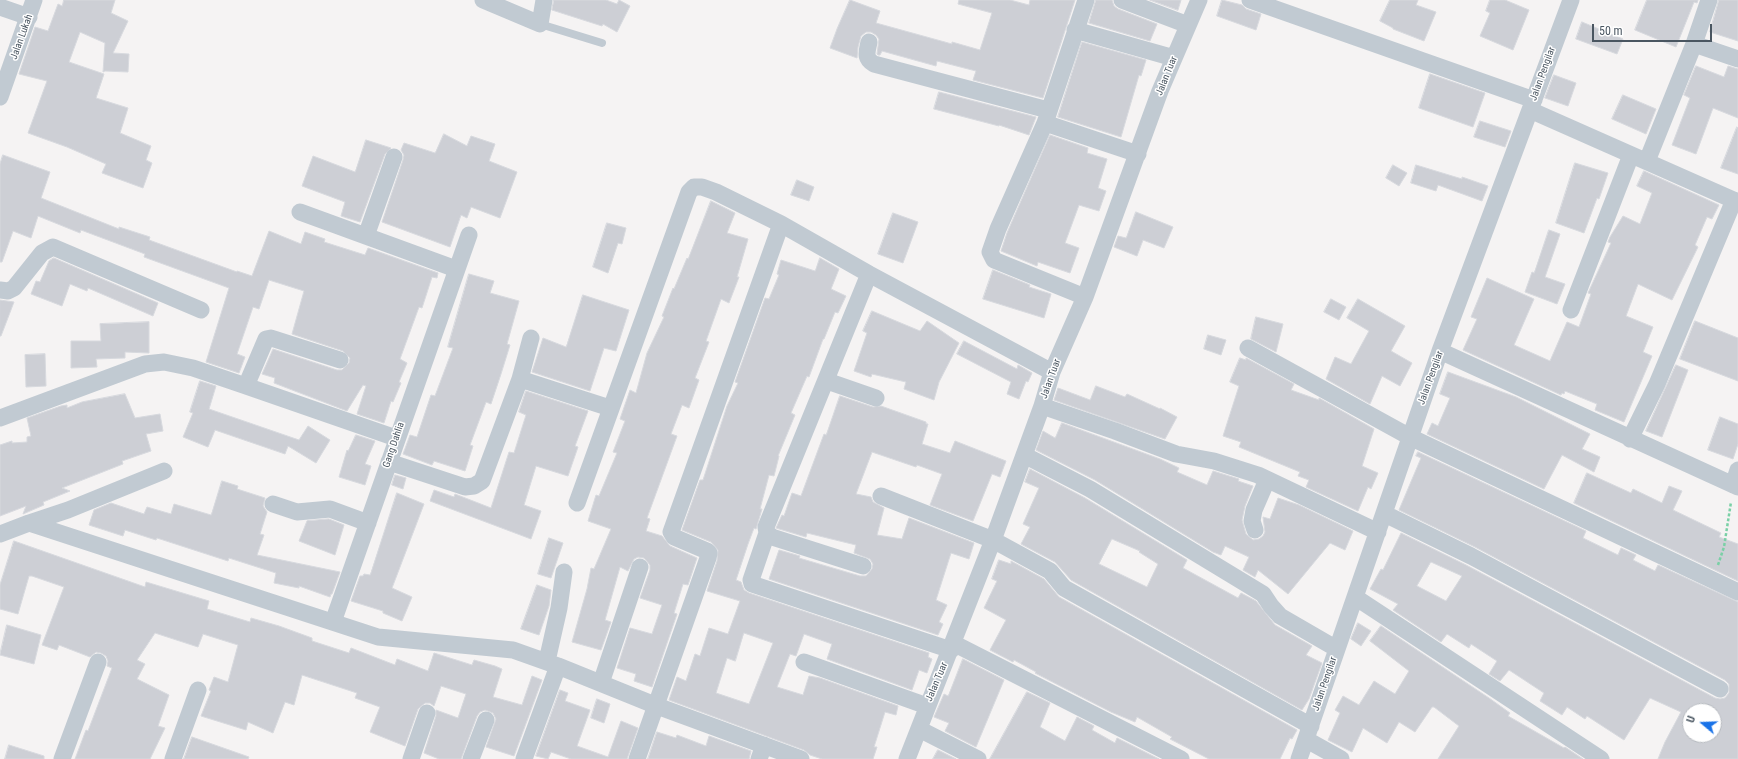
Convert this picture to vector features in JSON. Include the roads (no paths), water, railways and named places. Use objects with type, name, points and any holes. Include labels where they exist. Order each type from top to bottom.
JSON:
[{"type":"street","name":"Jalan Lukah","points":[[0,97],[34,0]]},
{"type":"street","points":[[483,0],[540,24],[544,0]]},
{"type":"street","points":[[1084,297],[994,260],[990,252],[998,229],[1046,117],[1086,0]]},
{"type":"street","points":[[1122,0],[1188,25]]},
{"type":"street","name":"Jalan Tuar","points":[[907,759],[993,540],[1042,406],[1052,372],[1084,297],[1160,91],[1199,0]]},
{"type":"street","points":[[1250,0],[1532,105],[1631,155],[1736,201],[1656,384],[1630,439]]},
{"type":"street","name":"Jalan Pengilar","points":[[1299,759],[1354,598],[1385,514],[1440,351],[1571,0]]},
{"type":"street","points":[[1647,161],[1694,44],[1709,0]]},
{"type":"street","points":[[0,7],[29,17]]},
{"type":"street","points":[[1076,30],[1174,58]]},
{"type":"street","points":[[869,42],[866,57],[868,61],[874,64],[1046,117],[1138,154]]},
{"type":"street","points":[[1694,44],[1738,58]]},
{"type":"street","points":[[1571,310],[1631,155]]},
{"type":"street","points":[[366,236],[394,157]]},
{"type":"street","points":[[577,503],[686,199],[694,187],[702,187],[716,192],[782,224],[869,274],[1052,372]]},
{"type":"street","points":[[300,212],[456,269]]},
{"type":"street","points":[[637,759],[657,706],[709,553],[674,537],[671,532],[782,224]]},
{"type":"street","name":"Gang Dahlia","points":[[333,622],[396,438],[469,234]]},
{"type":"street","points":[[0,290],[8,291],[14,288],[42,253],[53,247],[200,310]]},
{"type":"street","points":[[869,274],[827,381],[766,526],[767,533],[751,580],[752,584],[952,646],[1181,759]]},
{"type":"street","points":[[246,386],[266,339],[271,338],[340,360]]},
{"type":"street","points":[[389,462],[465,487],[474,486],[482,481],[520,379],[531,338]]},
{"type":"street","points":[[1248,348],[1410,437],[1738,592]]},
{"type":"street","points":[[1440,351],[1630,439],[1736,481]]},
{"type":"street","points":[[0,418],[145,364],[164,362],[193,368],[396,438]]},
{"type":"street","points":[[520,379],[610,408]]},
{"type":"street","points":[[827,381],[876,398]]},
{"type":"street","points":[[1042,406],[1176,454],[1214,461],[1268,480],[1378,532]]},
{"type":"street","points":[[1024,455],[1090,489],[1263,594],[1270,606],[1280,616],[1337,649]]},
{"type":"street","points":[[0,534],[68,510],[164,470]]},
{"type":"street","points":[[1255,530],[1252,521],[1254,510],[1268,480]]},
{"type":"street","points":[[881,496],[993,540],[1050,571],[1064,588],[1309,733],[1341,759]]},
{"type":"street","points":[[273,504],[297,512],[330,509],[368,523]]},
{"type":"street","points":[[1385,514],[1471,556],[1720,690]]},
{"type":"street","points":[[29,523],[378,637],[513,650],[601,683],[762,752],[801,759]]},
{"type":"street","points":[[767,533],[772,537],[862,566]]},
{"type":"street","points":[[601,683],[640,568]]},
{"type":"street","points":[[524,759],[553,664],[564,572]]},
{"type":"street","points":[[1354,598],[1602,759]]},
{"type":"street","points":[[62,759],[98,662]]},
{"type":"street","points":[[804,662],[927,706]]},
{"type":"street","points":[[173,759],[198,690]]},
{"type":"street","points":[[411,759],[426,712]]},
{"type":"street","points":[[471,759],[486,720]]},
{"type":"street","points":[[919,729],[978,759]]},
{"type":"lane","points":[[540,24],[602,43]]}]
